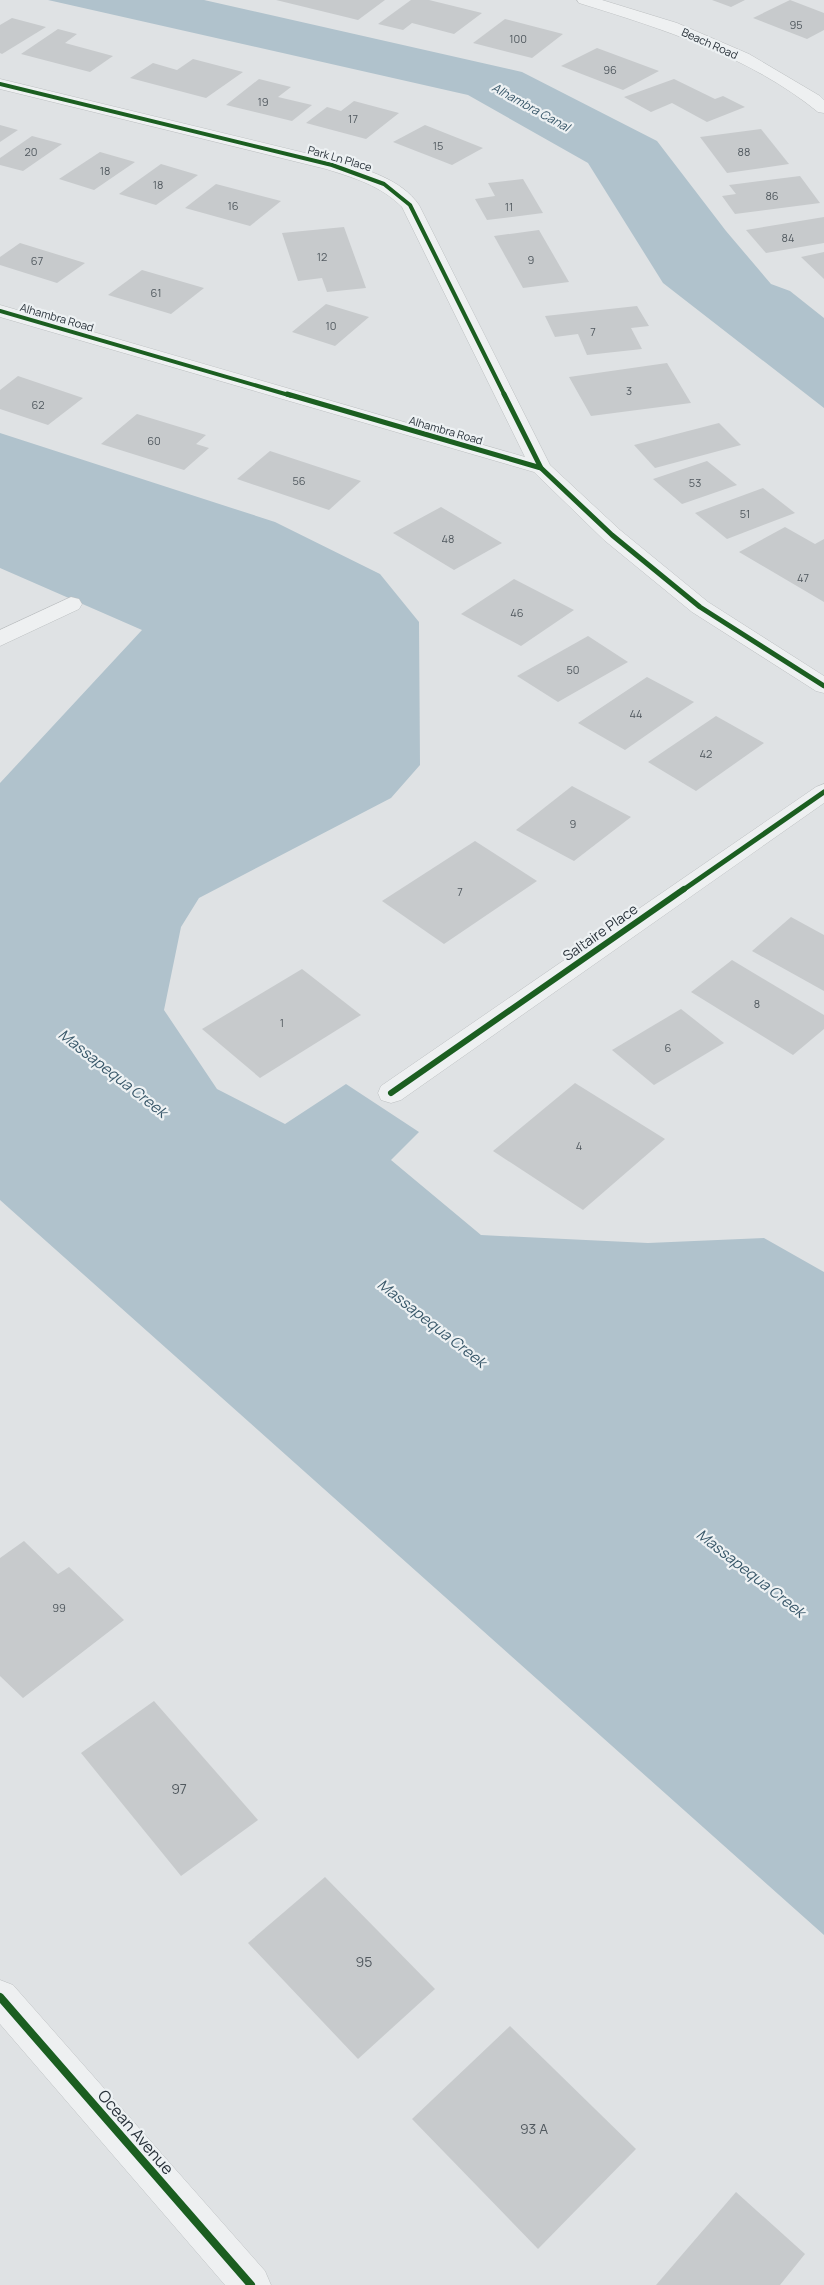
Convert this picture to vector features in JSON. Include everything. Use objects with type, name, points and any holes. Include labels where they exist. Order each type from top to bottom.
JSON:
[{"type":"street","name":"Beach Road","points":[[585,0],[671,26],[743,57],[824,108]]},
{"type":"street","name":"Park Ln Place","points":[[0,84],[332,165],[377,179],[398,191],[410,204],[541,468]]},
{"type":"street","name":"Alhambra Road","points":[[0,311],[541,468],[612,535],[700,607],[824,686]]},
{"type":"street","points":[[0,640],[71,604]]},
{"type":"street","name":"Saltaire Place","points":[[391,1093],[824,792]]},
{"type":"street","name":"Ocean Avenue","points":[[0,1997],[251,2285]]},
{"type":"water","name":"Alhambra Canal","points":[[48,0],[204,0],[522,72],[657,141],[726,231],[771,284],[790,291],[824,318],[824,408],[663,283],[588,163],[468,95]]},
{"type":"water","name":"Massapequa Creek","points":[[0,433],[275,522],[380,574],[419,622],[420,765],[391,798],[199,898],[181,927],[164,1010],[217,1089],[285,1124],[346,1084],[419,1132],[391,1160],[481,1235],[648,1243],[764,1238],[824,1272],[824,1935],[0,1200],[0,783],[142,630],[0,568]]},
{"type":"building","points":[[276,0],[385,0],[358,20]]},
{"type":"building","points":[[411,0],[429,0],[482,13],[454,34],[412,23],[403,30],[378,24]]},
{"type":"building","points":[[712,0],[745,0],[731,7]]},
{"type":"building","points":[[790,0],[824,13],[824,30],[807,39],[753,18]]},
{"type":"building","points":[[12,18],[46,27],[2,54],[0,53],[0,25]]},
{"type":"building","points":[[505,19],[563,34],[532,58],[473,43]]},
{"type":"building","points":[[58,29],[77,34],[65,43],[113,56],[90,72],[21,54]]},
{"type":"building","points":[[597,48],[659,71],[623,90],[561,66]]},
{"type":"building","points":[[193,59],[243,72],[206,98],[130,78],[153,63],[177,70]]},
{"type":"building","points":[[259,79],[291,87],[278,97],[312,105],[292,121],[226,105]]},
{"type":"building","points":[[674,79],[715,99],[723,96],[745,107],[707,122],[672,103],[651,112],[624,97]]},
{"type":"building","points":[[354,101],[399,113],[366,139],[306,123],[327,107],[341,111]]},
{"type":"building","points":[[0,125],[18,130],[0,142]]},
{"type":"building","points":[[425,125],[483,148],[452,165],[393,142]]},
{"type":"building","points":[[761,129],[789,164],[727,173],[700,137]]},
{"type":"building","points":[[32,136],[62,144],[23,171],[0,165],[0,158]]},
{"type":"building","points":[[100,152],[135,162],[94,190],[59,179]]},
{"type":"building","points":[[161,164],[198,175],[156,205],[119,194]]},
{"type":"building","points":[[800,176],[820,203],[735,214],[722,196],[736,194],[729,185]]},
{"type":"building","points":[[523,179],[543,213],[487,220],[475,199],[495,196],[488,183]]},
{"type":"building","points":[[216,184],[281,201],[250,226],[185,208]]},
{"type":"building","points":[[824,217],[824,243],[766,253],[746,230]]},
{"type":"building","points":[[344,227],[366,288],[327,292],[322,278],[298,281],[282,233]]},
{"type":"building","points":[[539,230],[569,282],[523,288],[494,236]]},
{"type":"building","points":[[20,243],[85,263],[57,283],[0,265],[0,257]]},
{"type":"building","points":[[824,252],[824,279],[801,257]]},
{"type":"building","points":[[142,270],[204,288],[171,314],[108,295]]},
{"type":"building","points":[[326,304],[369,317],[335,346],[292,332]]},
{"type":"building","points":[[637,306],[649,326],[631,328],[642,349],[587,355],[578,334],[555,337],[545,316]]},
{"type":"building","points":[[667,363],[691,403],[591,416],[569,377]]},
{"type":"building","points":[[18,376],[83,398],[48,425],[0,409],[0,390]]},
{"type":"building","points":[[137,414],[206,435],[196,444],[209,448],[184,470],[101,444]]},
{"type":"building","points":[[719,423],[741,445],[655,468],[634,445]]},
{"type":"building","points":[[270,451],[361,481],[329,510],[237,479]]},
{"type":"building","points":[[707,461],[737,485],[682,504],[653,479]]},
{"type":"building","points":[[763,488],[795,513],[727,539],[695,513]]},
{"type":"building","points":[[441,507],[502,543],[454,570],[393,533]]},
{"type":"building","points":[[785,527],[815,544],[824,539],[824,602],[739,552]]},
{"type":"building","points":[[514,579],[574,610],[521,646],[461,614]]},
{"type":"building","points":[[588,636],[628,662],[558,702],[517,676]]},
{"type":"building","points":[[647,677],[694,702],[625,750],[578,723]]},
{"type":"building","points":[[716,716],[764,743],[696,791],[648,762]]},
{"type":"building","points":[[572,786],[631,817],[574,861],[516,830]]},
{"type":"building","points":[[475,841],[537,881],[444,944],[382,901]]},
{"type":"building","points":[[791,917],[824,935],[824,991],[752,951]]},
{"type":"building","points":[[732,960],[824,1015],[824,1029],[793,1055],[691,992]]},
{"type":"building","points":[[302,969],[361,1015],[260,1078],[202,1029]]},
{"type":"building","points":[[681,1009],[724,1043],[654,1085],[612,1050]]},
{"type":"building","points":[[575,1083],[665,1139],[583,1210],[493,1151]]},
{"type":"building","points":[[24,1541],[58,1574],[69,1567],[124,1620],[23,1698],[0,1676],[0,1558]]},
{"type":"building","points":[[154,1701],[258,1820],[181,1876],[81,1753]]},
{"type":"building","points":[[325,1877],[435,1989],[358,2059],[248,1943]]},
{"type":"building","points":[[510,2026],[636,2149],[538,2249],[412,2119]]},
{"type":"building","points":[[736,2192],[805,2254],[780,2285],[656,2285]]},
{"type":"cycle path","points":[[0,84],[332,165],[374,179],[393,190],[410,205],[541,468]]},
{"type":"cycle path","points":[[0,311],[541,468],[612,535],[700,607],[824,686]]},
{"type":"cycle path","points":[[391,1093],[824,792]]},
{"type":"cycle path","points":[[0,1997],[251,2285]]}]
